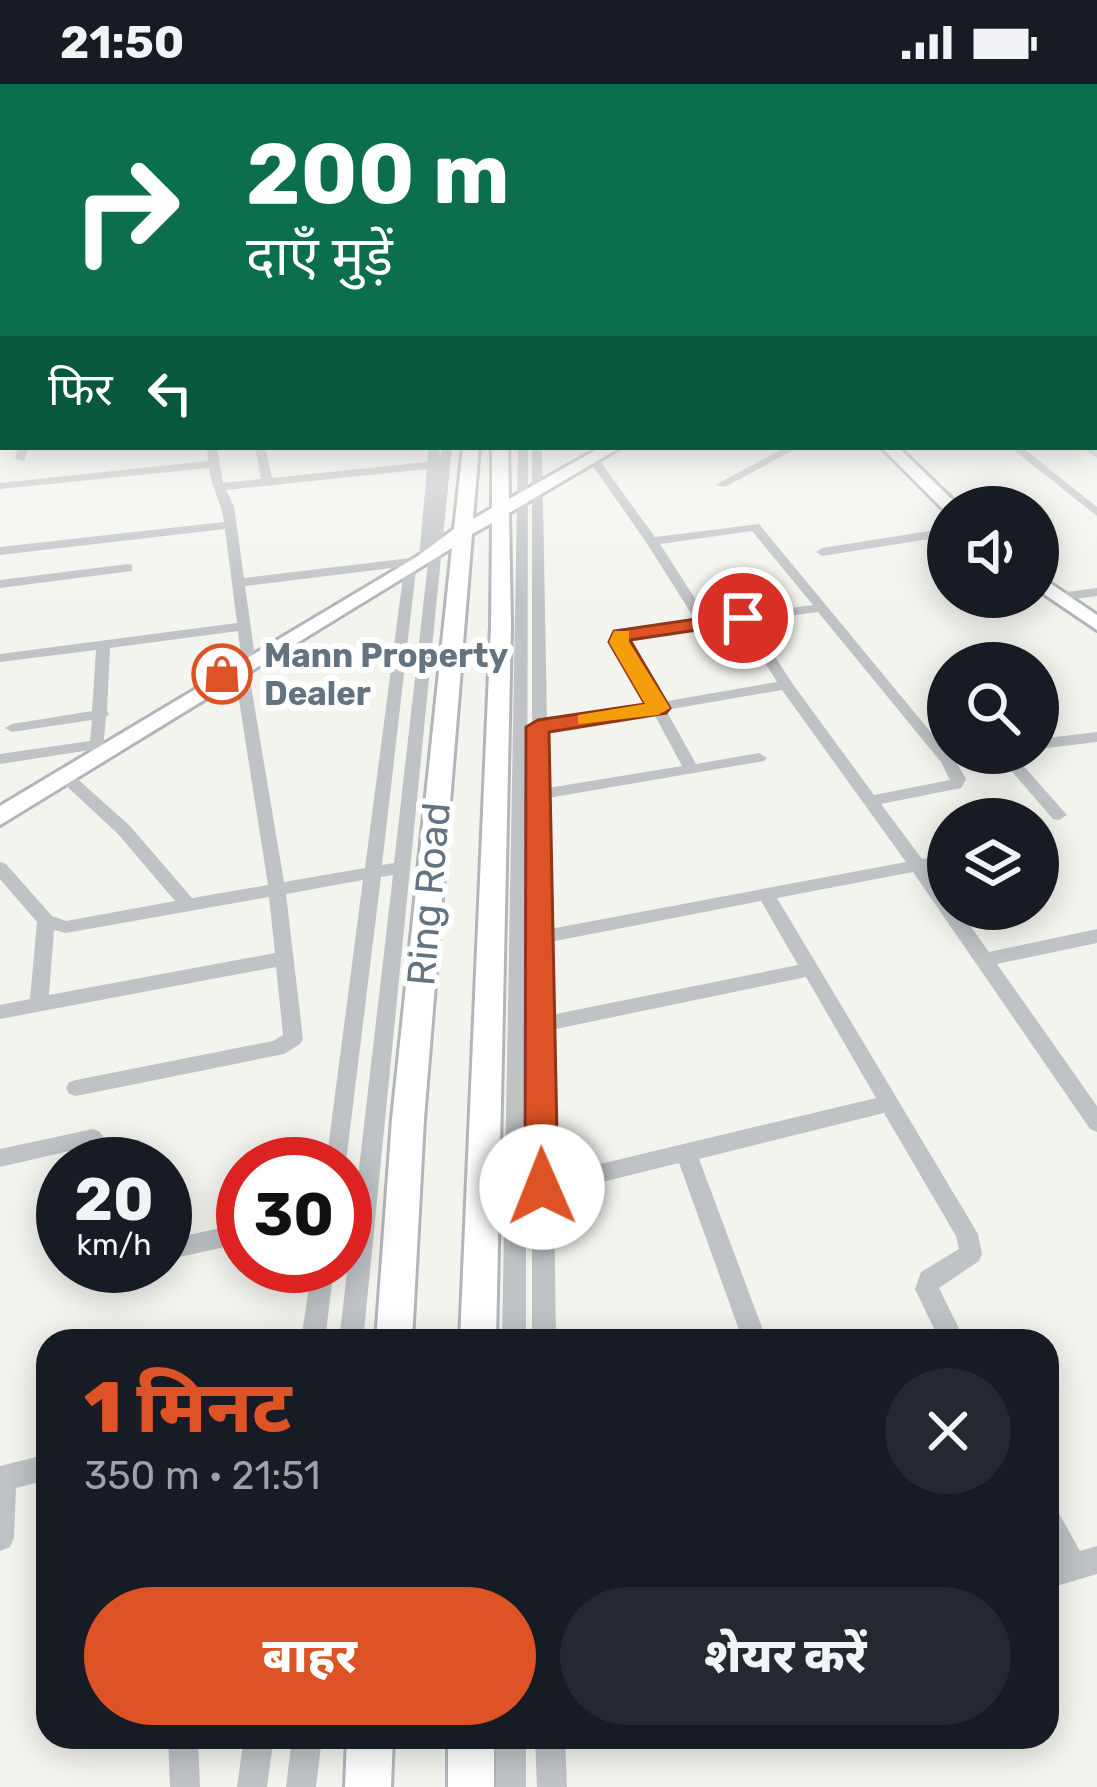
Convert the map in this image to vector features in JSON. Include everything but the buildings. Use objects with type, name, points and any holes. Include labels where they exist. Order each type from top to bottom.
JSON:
[{"type":"street","points":[[76,1088],[287,1045],[296,1031],[230,525],[212,450]]},
{"type":"street","points":[[261,450],[267,483]]},
{"type":"street","points":[[367,1137],[404,867],[434,553],[435,450]]},
{"type":"street","points":[[438,464],[445,450]]},
{"type":"street","name":"Ring Road","points":[[395,1329],[434,553],[470,450]]},
{"type":"street","points":[[501,450],[518,501],[538,727],[530,939]]},
{"type":"street","points":[[478,1329],[501,626],[524,450]]},
{"type":"street","points":[[536,450],[518,501],[530,1027],[542,1187],[544,1329]]},
{"type":"street","points":[[0,817],[66,777],[98,751],[608,450]]},
{"type":"street","points":[[721,485],[788,450]]},
{"type":"street","points":[[893,450],[930,486]]},
{"type":"street","points":[[1019,450],[1097,512]]},
{"type":"street","points":[[593,459],[704,624]]},
{"type":"street","points":[[0,486],[214,464]]},
{"type":"street","points":[[219,487],[438,464]]},
{"type":"street","points":[[0,551],[230,525]]},
{"type":"street","points":[[652,541],[755,527],[927,736]]},
{"type":"street","points":[[822,552],[927,535]]},
{"type":"street","points":[[238,583],[434,553]]},
{"type":"street","points":[[341,1137],[375,872],[434,553]]},
{"type":"street","points":[[0,584],[128,568]]},
{"type":"street","points":[[1059,597],[1097,592]]},
{"type":"street","points":[[1059,597],[1097,624]]},
{"type":"street","points":[[691,769],[619,638],[822,608]]},
{"type":"street","points":[[743,618],[786,686],[927,879]]},
{"type":"street","points":[[0,658],[244,626]]},
{"type":"street","points":[[98,751],[103,644]]},
{"type":"street","points":[[538,727],[786,686]]},
{"type":"street","points":[[12,728],[102,714]]},
{"type":"street","points":[[1059,742],[1097,737]]},
{"type":"street","points":[[0,759],[98,751]]},
{"type":"street","points":[[537,795],[759,758]]},
{"type":"street","points":[[868,801],[955,784],[955,774]]},
{"type":"street","points":[[1023,774],[1044,798]]},
{"type":"street","points":[[66,777],[124,830],[188,905]]},
{"type":"street","points":[[530,939],[927,864]]},
{"type":"street","points":[[0,868],[46,921],[66,927],[404,867]]},
{"type":"street","points":[[767,896],[971,1244],[966,1261],[929,1280],[927,1289],[947,1329]]},
{"type":"street","points":[[39,1005],[46,921]]},
{"type":"street","points":[[963,930],[1097,1123]]},
{"type":"street","points":[[984,960],[1097,936]]},
{"type":"street","points":[[0,1012],[286,958]]},
{"type":"street","points":[[530,1027],[812,969]]},
{"type":"street","points":[[358,1019],[387,1014]]},
{"type":"street","points":[[514,1329],[517,1195],[530,1027]]},
{"type":"street","points":[[517,1195],[889,1102]]},
{"type":"street","points":[[0,1158],[36,1150]]},
{"type":"street","points":[[686,1153],[750,1329]]},
{"type":"street","points":[[315,1329],[319,1293]]},
{"type":"street","points":[[351,1329],[352,1293]]},
{"type":"street","points":[[0,1537],[2,1479],[36,1470]]},
{"type":"street","points":[[1059,1540],[1073,1567]]},
{"type":"street","points":[[183,1749],[184,1787]]},
{"type":"street","points":[[252,1787],[257,1749]]},
{"type":"street","points":[[301,1787],[306,1749]]},
{"type":"street","points":[[368,1787],[370,1749]]},
{"type":"street","points":[[471,1787],[496,1749]]},
{"type":"street","points":[[505,1749],[511,1787]]},
{"type":"street","points":[[550,1749],[552,1787]]},
{"type":"slow traffic","points":[[586,720],[658,708],[619,642],[621,635]]},
{"type":"place","name":"Mann Property Dealer","points":[[222,674]]},
{"type":"route","points":[[542,1187],[538,727],[658,708],[619,642],[622,635],[743,618]]}]
